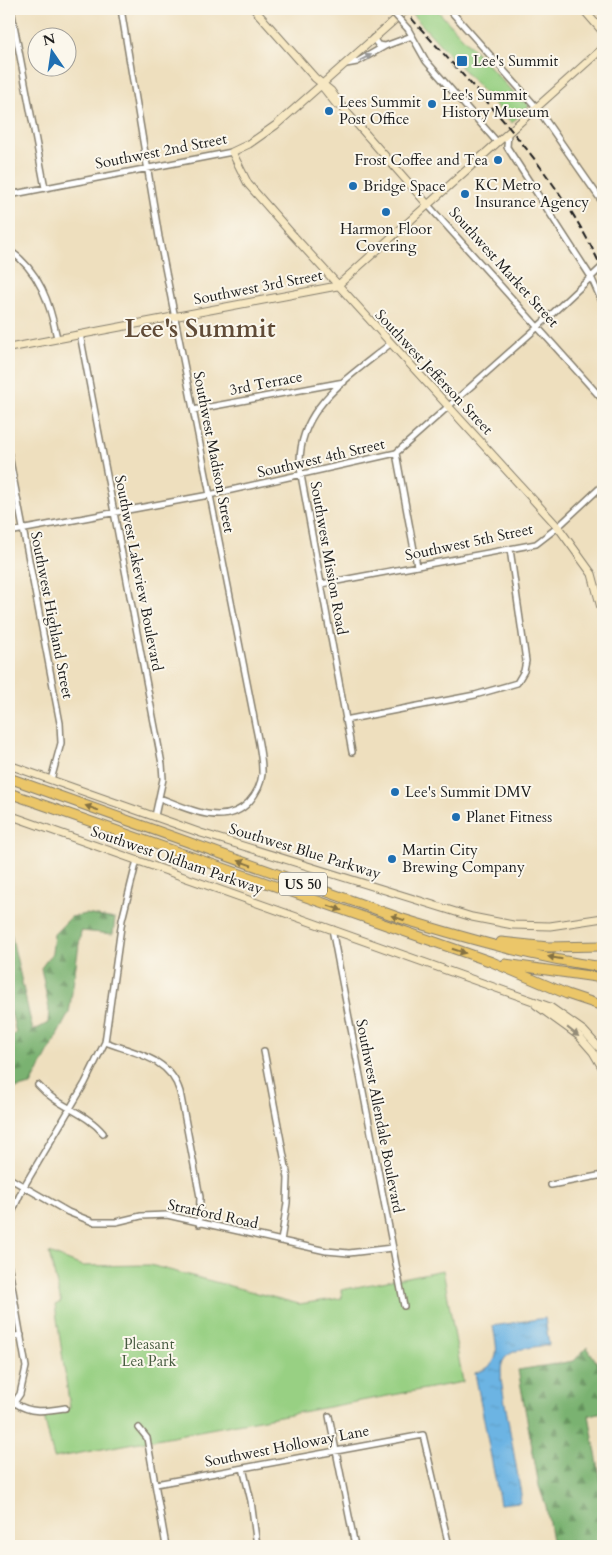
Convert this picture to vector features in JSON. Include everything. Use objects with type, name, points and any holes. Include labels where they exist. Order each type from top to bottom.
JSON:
[{"type":"highway","name":"US 50","points":[[9,778],[394,916],[466,938],[540,956],[603,967]]},
{"type":"highway","name":"US 50","points":[[9,793],[492,962],[603,978]]},
{"type":"highway","points":[[466,938],[548,946],[603,946]]},
{"type":"highway","points":[[492,962],[567,994],[603,1006]]},
{"type":"street","points":[[11,9],[45,188]]},
{"type":"street","name":"Southwest Madison Street","points":[[121,9],[175,317],[261,758],[261,777],[257,791],[251,800],[233,813],[211,816],[160,798]]},
{"type":"street","name":"Southwest Market Street","points":[[254,9],[321,84],[331,91],[343,108],[428,205],[539,326],[603,400]]},
{"type":"street","points":[[390,9],[408,29],[426,61],[494,144],[507,147]]},
{"type":"street","name":"Southwest 2nd Street","points":[[9,195],[232,152],[249,144],[274,127],[407,9]]},
{"type":"street","points":[[449,9],[537,108],[603,203]]},
{"type":"street","points":[[582,9],[603,32]]},
{"type":"street","points":[[344,64],[357,62],[385,46],[412,36]]},
{"type":"street","points":[[373,38],[378,45],[385,46]]},
{"type":"street","name":"Southwest 3rd Street","points":[[9,348],[337,286],[603,48]]},
{"type":"street","points":[[508,133],[507,147],[591,277],[603,304]]},
{"type":"street","name":"Southwest Jefferson Street","points":[[232,152],[248,184],[337,286],[558,527],[584,560],[592,574],[601,595],[603,615]]},
{"type":"street","points":[[9,250],[25,262],[38,278],[49,305],[57,338]]},
{"type":"street","name":"Southwest 4th Street","points":[[9,532],[209,495],[396,454],[602,267]]},
{"type":"street","name":"Southwest Lakeview Boulevard","points":[[80,334],[162,764],[163,779],[160,798],[154,816]]},
{"type":"street","name":"Southwest Mission Road","points":[[352,752],[301,475],[300,449],[307,425],[320,404],[390,344]]},
{"type":"street","name":"3rd Terrace","points":[[193,410],[344,382]]},
{"type":"street","points":[[396,454],[417,566]]},
{"type":"street","name":"Southwest Highland Street","points":[[9,455],[60,723],[60,742],[50,780]]},
{"type":"street","name":"Southwest 5th Street","points":[[320,584],[536,544],[558,527],[603,484]]},
{"type":"street","points":[[345,720],[474,695],[518,683],[526,662],[510,549]]},
{"type":"street","name":"Southwest Blue Parkway","points":[[9,765],[201,833],[472,917],[529,926],[550,926],[602,917]]},
{"type":"street","name":"Southwest Oldham Parkway","points":[[9,816],[137,860],[534,1003],[550,1007],[584,1031],[603,1052]]},
{"type":"street","points":[[9,1219],[23,1188],[70,1108],[105,1042],[122,920],[137,860]]},
{"type":"street","name":"Southwest Allendale Boulevard","points":[[332,930],[404,1306]]},
{"type":"street","name":"Southwest Oldham Parkway","points":[[534,1003],[544,1013],[579,1036],[594,1052],[603,1069]]},
{"type":"street","points":[[105,1042],[156,1060],[171,1072],[175,1078],[180,1092],[200,1197],[200,1224]]},
{"type":"street","points":[[264,1051],[288,1178],[287,1203],[281,1241]]},
{"type":"street","points":[[38,1085],[45,1093],[95,1123],[103,1133]]},
{"type":"street","points":[[551,1185],[603,1175]]},
{"type":"street","name":"Stratford Road","points":[[9,1178],[23,1188],[68,1212],[93,1222],[116,1222],[141,1216],[166,1215],[318,1250],[349,1253],[392,1248]]},
{"type":"street","points":[[9,1268],[26,1367],[24,1382],[9,1410]]},
{"type":"street","points":[[9,1337],[21,1335]]},
{"type":"street","points":[[14,1403],[23,1409],[41,1412],[64,1408]]},
{"type":"street","points":[[330,1416],[335,1450],[355,1546]]},
{"type":"street","points":[[139,1428],[147,1438],[166,1546]]},
{"type":"street","name":"Southwest Holloway Lane","points":[[156,1484],[423,1435],[449,1546]]},
{"type":"street","points":[[243,1468],[252,1501],[257,1546]]},
{"type":"green space","points":[[418,9],[436,9],[522,102],[527,101],[529,106],[512,123],[412,14]]},
{"type":"green space","points":[[86,914],[115,919],[113,934],[81,931],[69,1013],[31,1085],[9,1090],[9,1039],[16,1033],[9,1003],[9,925],[33,1031],[48,1023],[49,1009],[41,968],[52,953],[54,934],[71,917]]},
{"type":"green space","name":"Pleasant Lea Park","points":[[49,1253],[82,1266],[150,1265],[299,1304],[342,1298],[341,1290],[443,1270],[463,1382],[54,1458],[43,1413],[70,1408],[55,1305],[61,1302]]},
{"type":"green space","points":[[587,1347],[603,1372],[603,1412],[589,1415],[603,1492],[603,1546],[553,1546],[546,1506],[539,1486],[518,1370],[574,1361]]},
{"type":"water","points":[[545,1318],[549,1345],[515,1351],[505,1359],[501,1366],[501,1380],[521,1494],[520,1502],[500,1504],[475,1373],[484,1370],[494,1361],[496,1342],[493,1326]]},
{"type":"railway","points":[[403,9],[514,133],[539,165],[563,199],[603,271]]},
{"type":"place","name":"Lee's Summit","points":[[462,61]]},
{"type":"place","name":"Lee's Summit History Museum","points":[[432,104]]},
{"type":"place","name":"Lees Summit Post Office","points":[[329,111]]},
{"type":"place","name":"Frost Coffee and Tea","points":[[498,160]]},
{"type":"place","name":"Bridge Space","points":[[353,186]]},
{"type":"place","name":"KC Metro Insurance Agency","points":[[465,194]]},
{"type":"place","name":"Harmon Floor Covering","points":[[386,212]]},
{"type":"place","name":"Lee's Summit DMV","points":[[395,792]]},
{"type":"place","name":"Planet Fitness","points":[[456,817]]},
{"type":"place","name":"Martin City Brewing Company","points":[[392,859]]},
{"type":"district","name":"Lee's Summit","points":[[200,328]]}]
